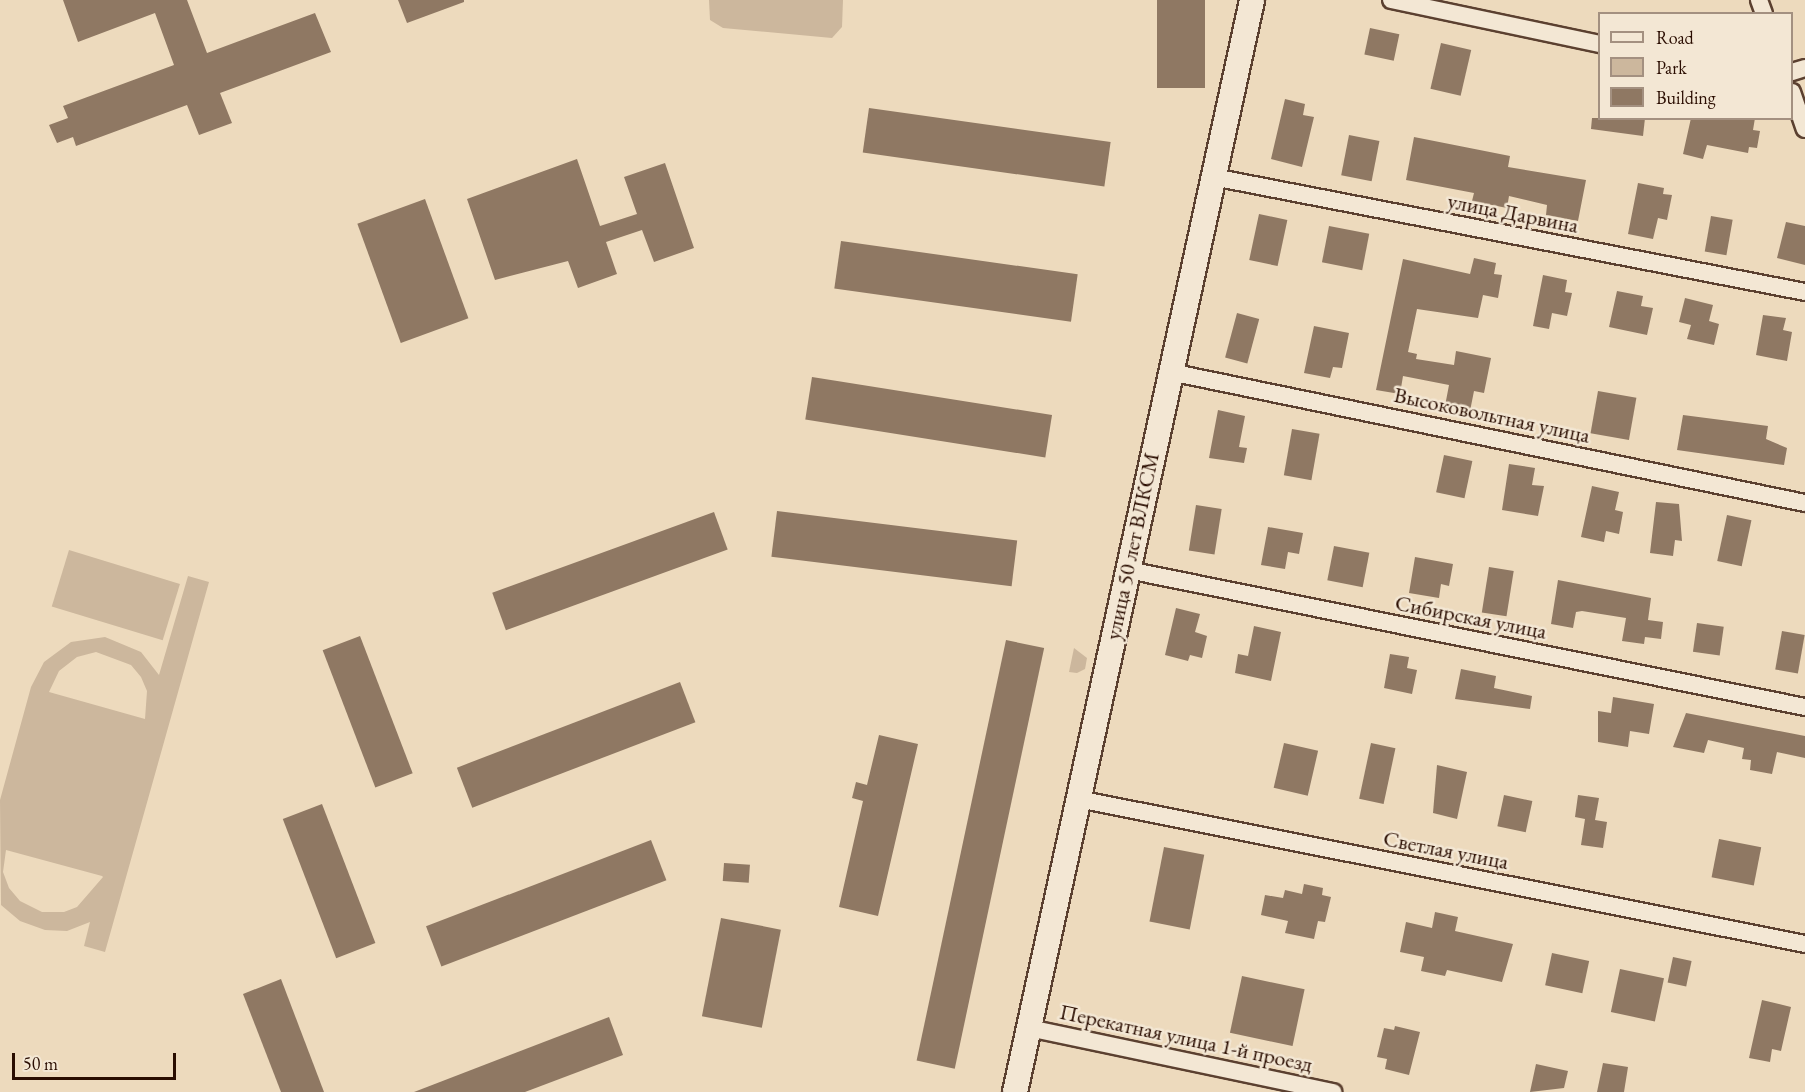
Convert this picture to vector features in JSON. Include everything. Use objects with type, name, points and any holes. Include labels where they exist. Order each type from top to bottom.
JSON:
[{"type":"main road","name":"улица 50 лет ВЛКСМ","points":[[1015,1092],[1252,0]]},
{"type":"street","points":[[1391,0],[1598,44]]},
{"type":"street","points":[[1793,97],[1805,129]]},
{"type":"street","name":"улица Дарвина","points":[[1213,177],[1805,292]]},
{"type":"street","name":"Высоковольтная улица","points":[[1170,372],[1805,503]]},
{"type":"street","name":"Сибирская улица","points":[[1128,570],[1805,707]]},
{"type":"street","name":"Светлая улица","points":[[1078,799],[1805,944]]},
{"type":"street","name":"Перекатная улица 1-й проезд","points":[[1029,1028],[1333,1092]]},
{"type":"green space","points":[[709,0],[843,0],[842,27],[832,38],[723,28],[710,20]]},
{"type":"green space","points":[[69,550],[180,584],[163,640],[52,606]]},
{"type":"green space","points":[[188,576],[209,582],[105,952],[84,946],[90,922],[67,931],[45,930],[20,921],[1,905],[0,800],[31,687],[44,662],[71,642],[105,637],[141,652],[159,675]],"holes":[[[96,652],[131,665],[141,677],[147,691],[145,719],[49,692],[59,671],[77,657]],[[6,850],[102,876],[103,877],[77,907],[64,912],[42,912],[20,901],[9,888],[3,872]]]},
{"type":"green space","points":[[1074,648],[1087,658],[1085,669],[1077,673],[1069,672]]},
{"type":"building","points":[[63,0],[187,0],[207,53],[315,13],[331,52],[220,93],[232,123],[199,135],[187,105],[76,146],[73,137],[57,143],[49,125],[68,118],[63,106],[174,65],[155,13],[78,42]]},
{"type":"building","points":[[398,0],[464,0],[464,2],[407,23]]},
{"type":"building","points":[[1157,0],[1205,0],[1205,88],[1157,88]]},
{"type":"building","points":[[1370,28],[1399,34],[1394,61],[1364,54]]},
{"type":"building","points":[[1441,43],[1471,50],[1461,96],[1430,89]]},
{"type":"building","points":[[1285,99],[1305,104],[1303,115],[1314,117],[1302,167],[1271,159]]},
{"type":"building","points":[[869,108],[1111,142],[1104,187],[863,153]]},
{"type":"building","points":[[1592,118],[1645,120],[1643,136],[1591,129]]},
{"type":"building","points":[[1691,120],[1755,120],[1753,130],[1760,131],[1757,148],[1749,147],[1748,153],[1707,145],[1703,159],[1683,154]]},
{"type":"building","points":[[1349,135],[1379,141],[1372,181],[1341,175]]},
{"type":"building","points":[[1414,137],[1510,156],[1508,167],[1586,180],[1578,221],[1546,215],[1547,205],[1509,196],[1507,208],[1472,201],[1474,193],[1406,180]]},
{"type":"building","points":[[577,159],[600,226],[637,214],[624,177],[665,163],[694,248],[654,262],[642,230],[606,242],[617,274],[578,288],[568,261],[495,280],[467,199]]},
{"type":"building","points":[[1638,183],[1664,188],[1663,194],[1672,195],[1667,220],[1658,218],[1653,239],[1628,234]]},
{"type":"building","points":[[425,199],[468,318],[401,343],[357,224]]},
{"type":"building","points":[[1259,214],[1287,220],[1278,266],[1249,260]]},
{"type":"building","points":[[1711,216],[1733,220],[1726,255],[1705,251]]},
{"type":"building","points":[[1786,222],[1805,226],[1805,265],[1777,258]]},
{"type":"building","points":[[1329,226],[1369,234],[1362,270],[1322,262]]},
{"type":"building","points":[[841,241],[1078,274],[1071,322],[834,289]]},
{"type":"building","points":[[1474,258],[1496,263],[1494,274],[1502,275],[1498,298],[1483,295],[1478,318],[1417,309],[1408,352],[1417,354],[1416,359],[1454,365],[1456,351],[1491,358],[1484,393],[1474,391],[1470,411],[1445,406],[1449,385],[1403,376],[1400,394],[1376,390],[1403,259],[1470,274]]},
{"type":"building","points":[[1543,275],[1567,280],[1565,292],[1572,293],[1567,316],[1552,313],[1549,329],[1533,326]]},
{"type":"building","points":[[1617,291],[1643,296],[1641,306],[1653,308],[1647,335],[1609,327]]},
{"type":"building","points":[[1685,298],[1713,305],[1709,321],[1719,324],[1714,345],[1687,339],[1691,325],[1679,322]]},
{"type":"building","points":[[1237,313],[1259,319],[1247,363],[1225,357]]},
{"type":"building","points":[[1763,315],[1786,318],[1783,330],[1792,332],[1787,361],[1756,355]]},
{"type":"building","points":[[1314,326],[1349,333],[1342,368],[1333,367],[1330,378],[1304,373]]},
{"type":"building","points":[[812,377],[1052,415],[1045,457],[805,419]]},
{"type":"building","points":[[1598,391],[1636,398],[1629,440],[1591,433]]},
{"type":"building","points":[[1218,410],[1245,416],[1239,447],[1247,448],[1244,463],[1209,458]]},
{"type":"building","points":[[1683,415],[1768,426],[1766,439],[1787,448],[1784,465],[1677,450]]},
{"type":"building","points":[[1292,429],[1320,434],[1311,480],[1284,475]]},
{"type":"building","points":[[1444,455],[1472,461],[1464,498],[1436,492]]},
{"type":"building","points":[[1509,464],[1535,468],[1532,485],[1544,486],[1538,516],[1502,510]]},
{"type":"building","points":[[1592,486],[1619,492],[1615,510],[1623,512],[1619,534],[1606,531],[1604,542],[1581,537]]},
{"type":"building","points":[[1656,502],[1679,504],[1682,541],[1675,540],[1673,556],[1650,553]]},
{"type":"building","points":[[1196,505],[1222,509],[1214,555],[1189,550]]},
{"type":"building","points":[[777,511],[1017,540],[1012,586],[771,557]]},
{"type":"building","points":[[714,512],[728,550],[506,630],[492,593]]},
{"type":"building","points":[[1727,515],[1751,520],[1742,566],[1717,561]]},
{"type":"building","points":[[1268,527],[1303,533],[1299,554],[1288,552],[1285,569],[1261,565]]},
{"type":"building","points":[[1334,546],[1369,553],[1363,587],[1327,580]]},
{"type":"building","points":[[1415,557],[1453,564],[1449,586],[1441,584],[1439,598],[1409,593]]},
{"type":"building","points":[[1489,567],[1514,571],[1506,616],[1482,612]]},
{"type":"building","points":[[1558,580],[1651,598],[1648,620],[1663,622],[1661,639],[1645,637],[1644,644],[1622,641],[1626,618],[1582,611],[1576,612],[1573,628],[1551,624]]},
{"type":"building","points":[[1176,608],[1200,614],[1195,632],[1207,636],[1202,658],[1190,655],[1188,661],[1165,655]]},
{"type":"building","points":[[1697,623],[1724,627],[1720,655],[1693,652]]},
{"type":"building","points":[[1254,626],[1281,632],[1271,681],[1235,673],[1238,654],[1248,656]]},
{"type":"building","points":[[1782,631],[1805,635],[1798,673],[1775,669]]},
{"type":"building","points":[[360,636],[413,773],[375,788],[323,650]]},
{"type":"building","points":[[1006,640],[1044,648],[955,1069],[917,1061]]},
{"type":"building","points":[[1390,654],[1409,657],[1407,668],[1417,670],[1412,694],[1384,688]]},
{"type":"building","points":[[1461,669],[1496,676],[1494,688],[1532,696],[1530,709],[1455,699]]},
{"type":"building","points":[[680,682],[695,722],[472,808],[457,768]]},
{"type":"building","points":[[1613,697],[1654,704],[1649,734],[1630,731],[1628,747],[1598,742],[1598,711],[1611,713]]},
{"type":"building","points":[[1686,713],[1805,736],[1805,758],[1777,752],[1772,774],[1750,770],[1751,760],[1742,759],[1744,748],[1708,740],[1704,753],[1673,747]]},
{"type":"building","points":[[879,735],[918,744],[878,916],[839,907],[863,801],[852,798],[856,782],[867,785]]},
{"type":"building","points":[[1284,743],[1318,751],[1308,796],[1274,788]]},
{"type":"building","points":[[1371,743],[1395,748],[1384,804],[1359,799]]},
{"type":"building","points":[[1437,765],[1467,772],[1457,819],[1433,813]]},
{"type":"building","points":[[1504,795],[1532,801],[1526,832],[1497,826]]},
{"type":"building","points":[[1578,795],[1599,798],[1595,820],[1607,822],[1603,848],[1581,845],[1585,819],[1575,817]]},
{"type":"building","points":[[322,804],[375,943],[336,958],[283,819]]},
{"type":"building","points":[[1719,839],[1761,847],[1754,885],[1712,877]]},
{"type":"building","points":[[651,840],[666,880],[441,967],[426,926]]},
{"type":"building","points":[[1164,847],[1204,855],[1190,929],[1149,922]]},
{"type":"building","points":[[724,863],[750,865],[749,883],[723,881]]},
{"type":"building","points":[[1304,884],[1323,888],[1322,895],[1331,897],[1325,922],[1318,921],[1314,939],[1285,933],[1288,921],[1261,915],[1265,895],[1283,898],[1285,890],[1302,894]]},
{"type":"building","points":[[1435,912],[1458,917],[1455,931],[1513,944],[1502,982],[1447,970],[1445,976],[1421,971],[1424,957],[1400,952],[1406,922],[1432,928]]},
{"type":"building","points":[[721,918],[781,930],[762,1028],[702,1016]]},
{"type":"building","points":[[1552,953],[1589,961],[1582,993],[1545,985]]},
{"type":"building","points":[[1673,957],[1692,961],[1686,986],[1668,982]]},
{"type":"building","points":[[1620,969],[1664,978],[1655,1021],[1611,1012]]},
{"type":"building","points":[[1242,976],[1305,989],[1293,1046],[1230,1033]]},
{"type":"building","points":[[281,979],[324,1092],[281,1092],[243,994]]},
{"type":"building","points":[[1762,1000],[1791,1007],[1781,1051],[1772,1049],[1770,1062],[1749,1058]]},
{"type":"building","points":[[609,1017],[623,1055],[525,1092],[414,1092]]},
{"type":"building","points":[[1395,1026],[1420,1032],[1409,1075],[1385,1069],[1387,1059],[1377,1057],[1384,1028],[1394,1030]]},
{"type":"building","points":[[1603,1063],[1628,1067],[1624,1092],[1597,1092]]},
{"type":"building","points":[[1536,1064],[1568,1071],[1564,1088],[1530,1092]]}]
